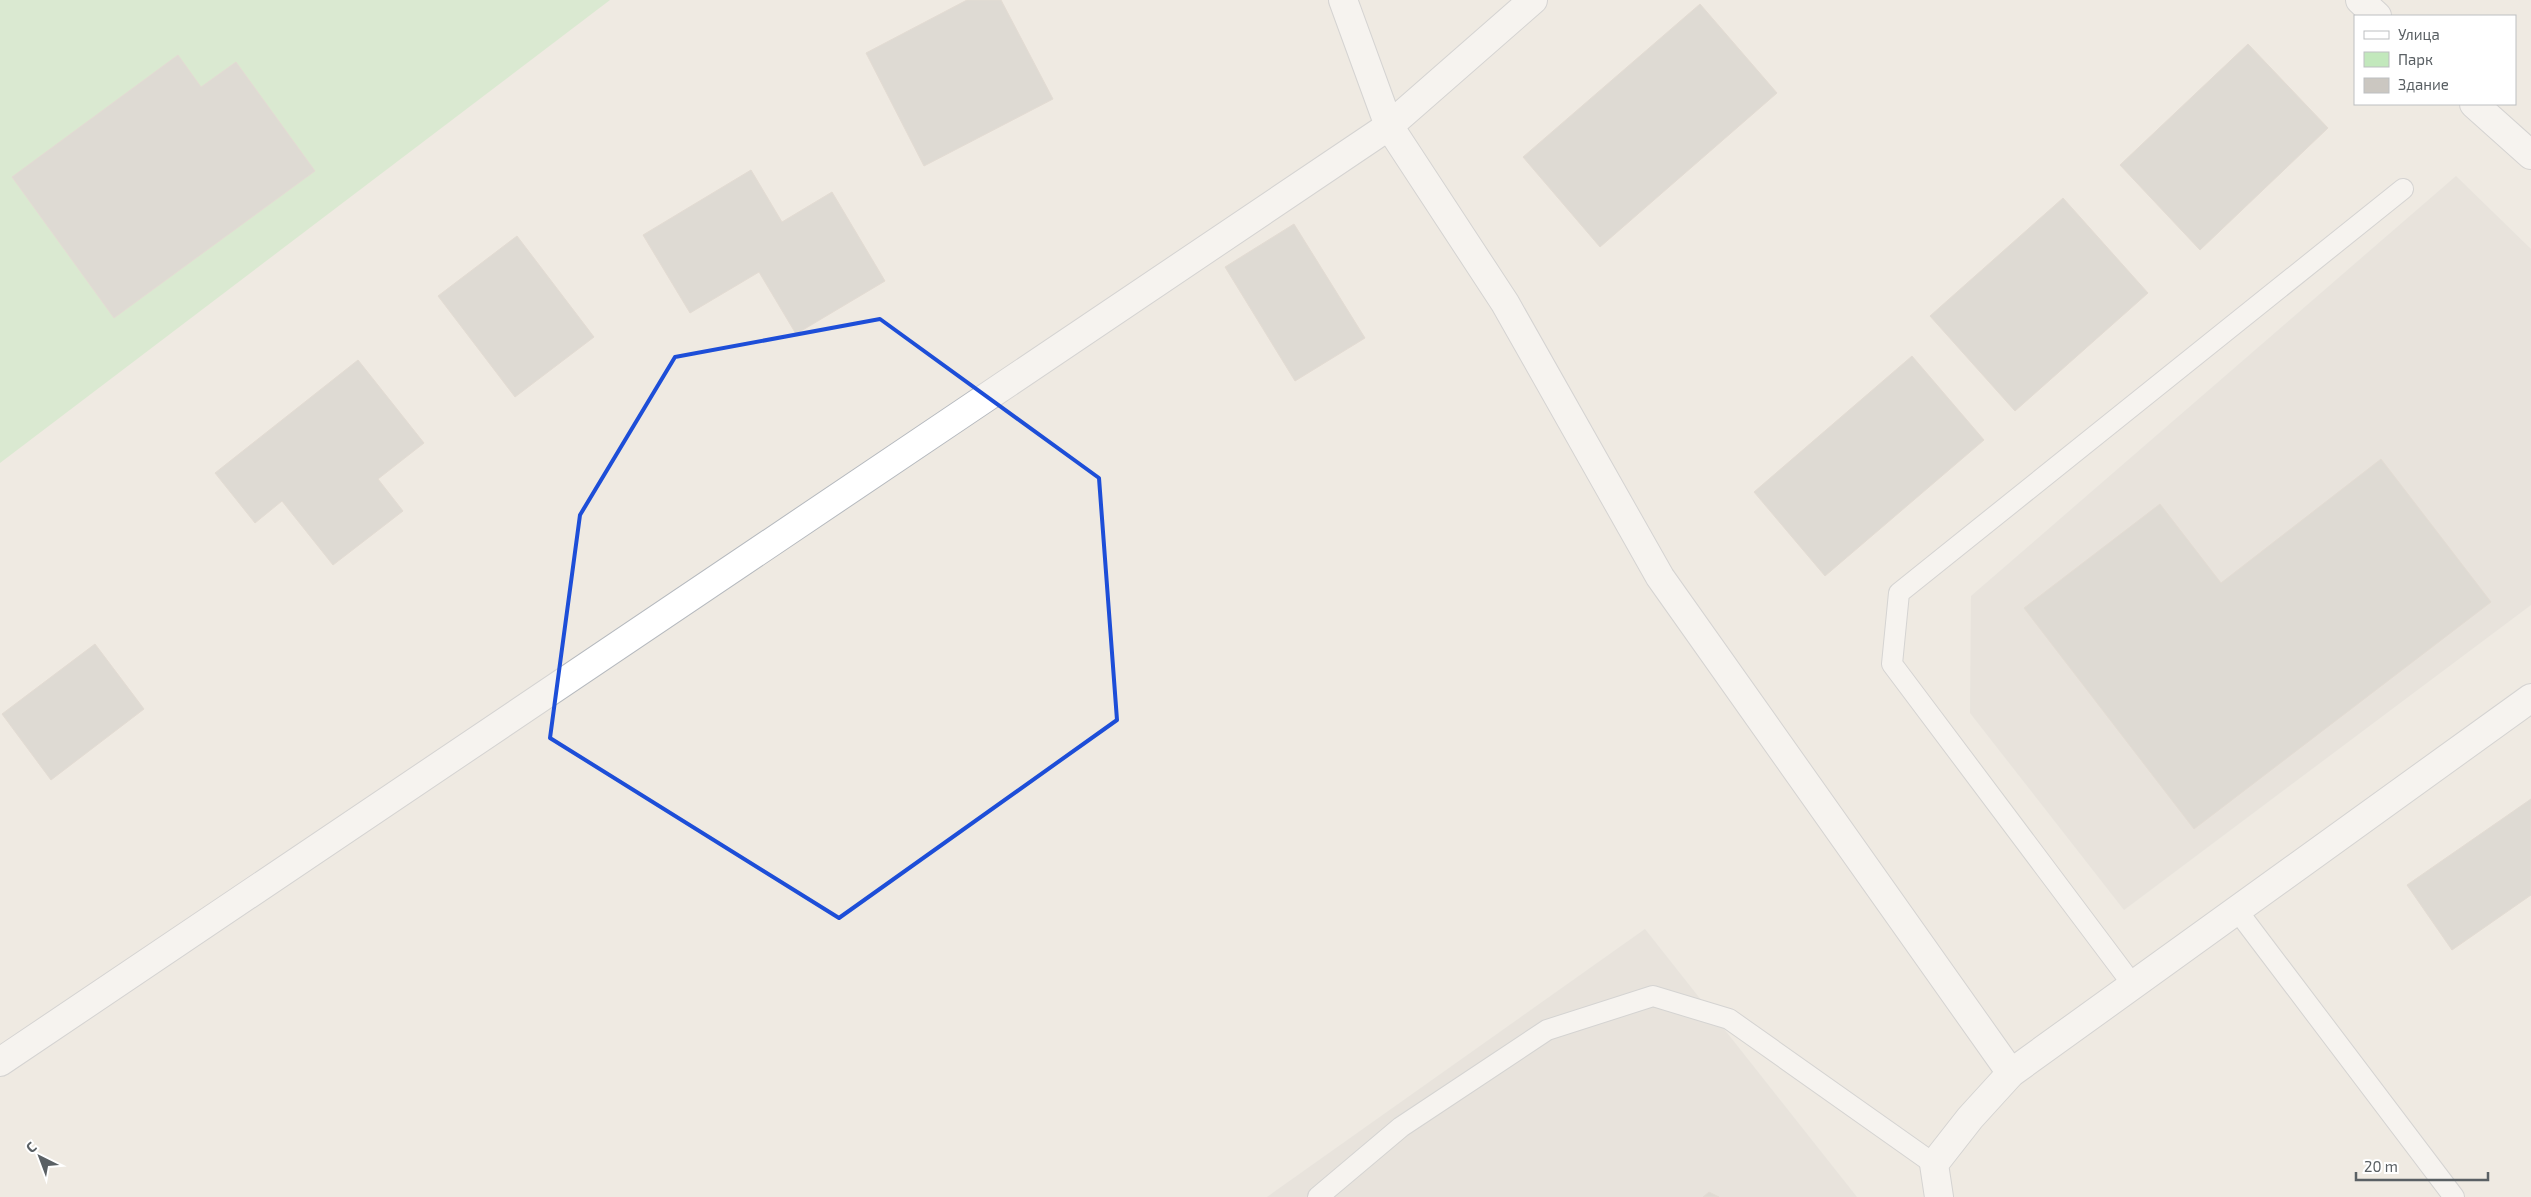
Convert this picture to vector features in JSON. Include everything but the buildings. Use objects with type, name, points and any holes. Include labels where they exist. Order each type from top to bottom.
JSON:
[{"type":"street","points":[[1343,0],[1389,126],[1505,303],[1660,577],[2011,1073]]},
{"type":"street","points":[[0,1062],[1389,126],[1534,0]]},
{"type":"street","points":[[2360,0],[2377,15]]},
{"type":"street","points":[[2475,105],[2531,155]]},
{"type":"street","points":[[1939,1197],[1934,1164],[1970,1118],[2011,1073],[2531,698]]},
{"type":"lane","points":[[2133,985],[1892,664],[1899,593],[2403,189]]},
{"type":"lane","points":[[2236,910],[2454,1197]]},
{"type":"lane","points":[[1318,1197],[1401,1127],[1547,1030],[1653,996],[1728,1019],[1934,1164]]},
{"type":"highlighted area","points":[[880,319],[1099,478],[1117,720],[839,918],[550,738],[580,515],[675,357]]},
{"type":"shaded area","points":[[2456,176],[2531,249],[2531,605],[2124,910],[1970,713],[1971,596]]},
{"type":"shaded area","points":[[1645,929],[1857,1197],[1267,1197]]},
{"type":"green space","points":[[0,0],[610,0],[0,463]]}]
